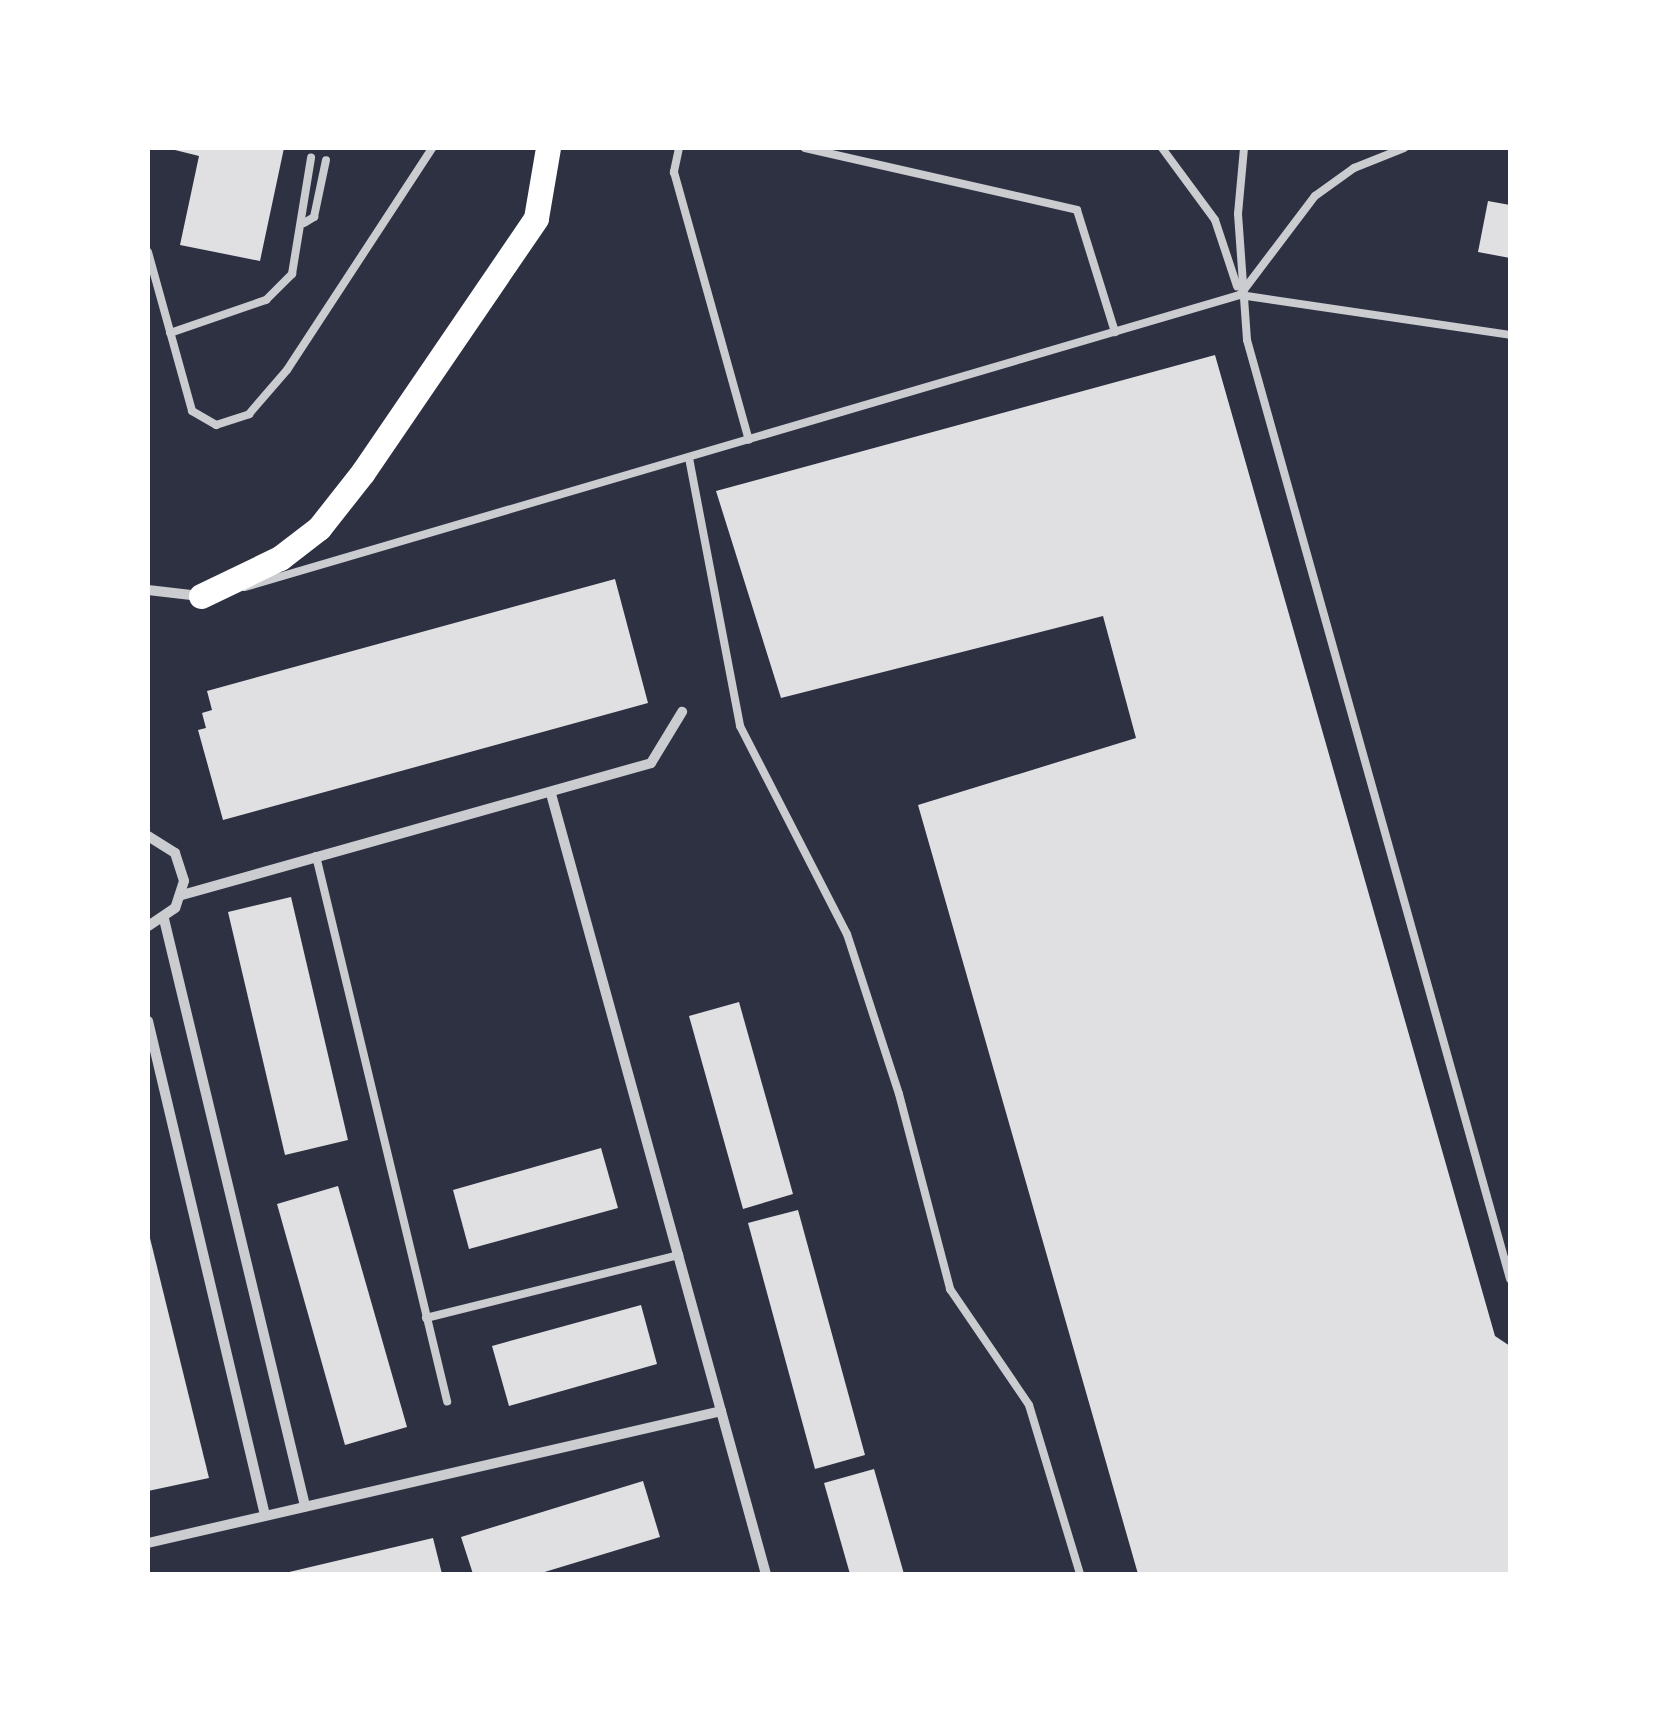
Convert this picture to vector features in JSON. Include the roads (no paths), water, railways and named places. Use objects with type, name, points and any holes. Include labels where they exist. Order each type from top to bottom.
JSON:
[{"type":"main road","points":[[202,596],[280,558],[319,528],[363,472],[536,218],[548,148]]},
{"type":"street","points":[[148,590],[202,596]]},
{"type":"street","points":[[148,926],[164,918],[182,895],[651,763],[682,712]]},
{"type":"street","points":[[551,794],[682,1255],[766,1574]]},
{"type":"street","points":[[148,836],[175,853],[182,866],[182,895]]},
{"type":"street","points":[[164,918],[305,1506]]},
{"type":"street","points":[[148,1021],[264,1515]]},
{"type":"street","points":[[148,1543],[721,1410]]},
{"type":"lane","points":[[148,252],[192,411],[216,425],[249,414],[287,370],[432,148]]},
{"type":"lane","points":[[680,148],[674,172],[749,440]]},
{"type":"lane","points":[[805,148],[1076,210],[1115,332]]},
{"type":"lane","points":[[1162,148],[1215,220],[1240,295],[1247,340],[1510,1279]]},
{"type":"lane","points":[[1240,295],[1244,148]]},
{"type":"lane","points":[[1240,295],[1314,196],[1354,168],[1404,148]]},
{"type":"lane","points":[[170,334],[266,300],[292,274],[304,223],[298,210],[311,158]]},
{"type":"lane","points":[[304,223],[314,217],[326,160]]},
{"type":"lane","points":[[202,596],[1240,295],[1510,335]]},
{"type":"lane","points":[[688,458],[740,726],[846,934],[899,1094],[950,1288],[1029,1405],[1080,1574]]},
{"type":"lane","points":[[316,856],[447,1401]]},
{"type":"lane","points":[[426,1318],[682,1255]]}]
